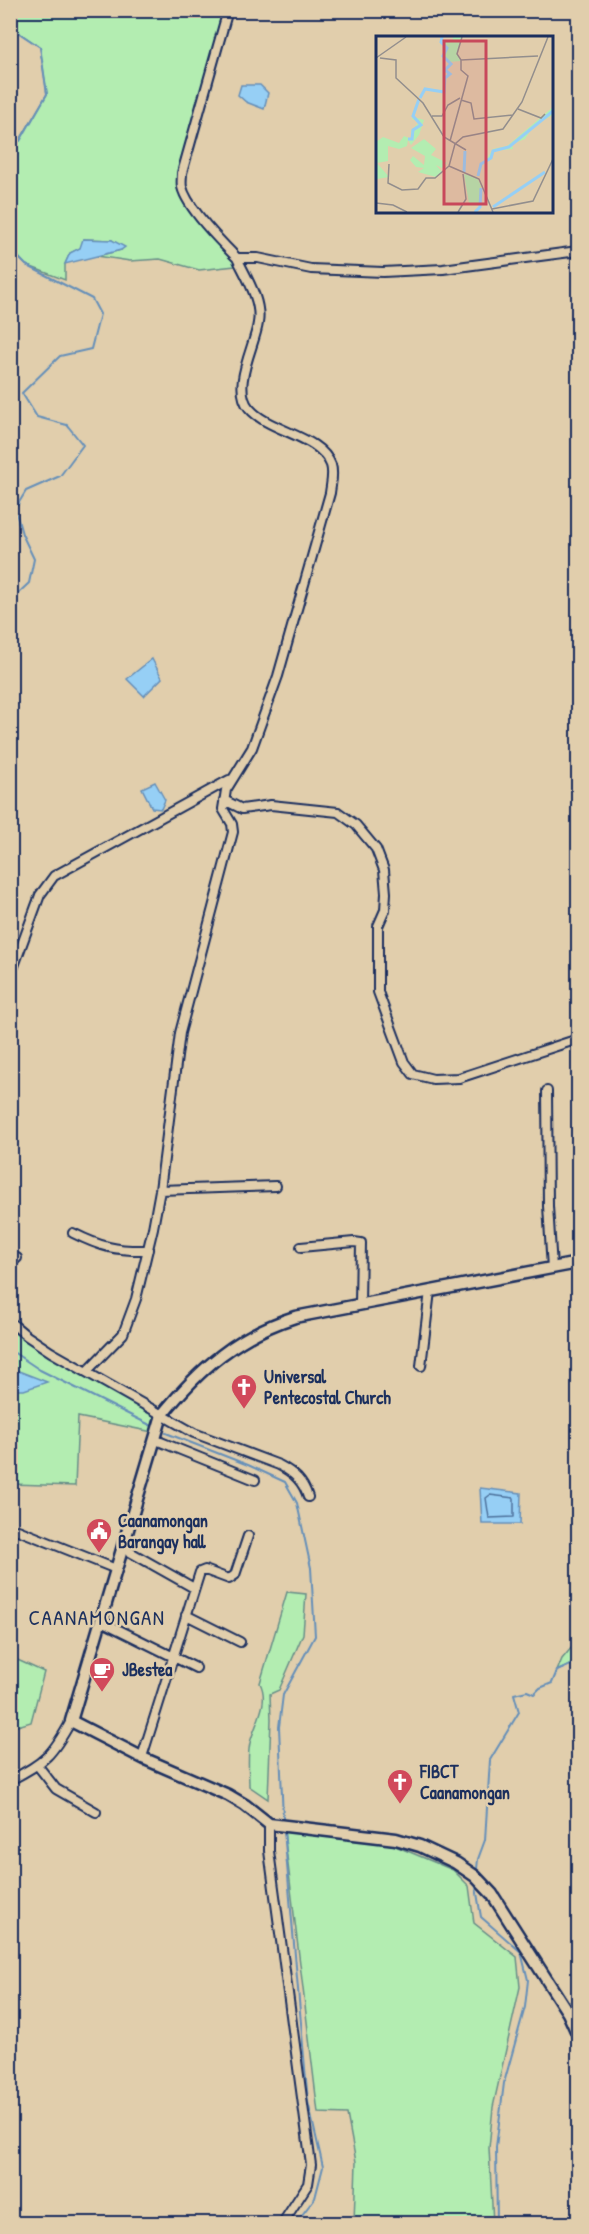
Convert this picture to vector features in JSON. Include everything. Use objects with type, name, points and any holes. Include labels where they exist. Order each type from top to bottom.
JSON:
[{"type":"street","points":[[10,977],[40,895],[54,876],[231,779],[243,765],[252,748],[278,676],[327,503],[332,479],[331,466],[325,454],[315,446],[271,424],[249,407],[243,396],[243,376],[259,322],[257,303],[237,258],[187,200],[182,186],[182,173],[228,10]]},
{"type":"street","points":[[237,258],[258,258],[311,269],[383,272],[443,269],[579,250]]},
{"type":"street","points":[[87,1371],[114,1345],[128,1323],[148,1250],[160,1190],[180,1033],[233,832],[232,824],[224,809],[224,800],[231,779]]},
{"type":"street","points":[[224,800],[235,807],[245,809],[272,805],[338,812],[356,825],[376,849],[384,870],[386,893],[385,910],[378,926],[378,992],[404,1062],[413,1074],[433,1079],[459,1078],[579,1039]]},
{"type":"street","points":[[547,1091],[548,1206],[552,1268]]},
{"type":"street","points":[[160,1190],[276,1186]]},
{"type":"street","points":[[73,1233],[100,1246],[148,1250]]},
{"type":"street","points":[[301,1247],[361,1243],[360,1305]]},
{"type":"street","points":[[10,1780],[38,1766],[58,1744],[71,1720],[162,1415],[192,1382],[221,1356],[253,1333],[296,1317],[579,1263]]},
{"type":"street","points":[[421,1366],[430,1291]]},
{"type":"street","points":[[10,1322],[51,1352],[162,1415],[200,1435],[292,1472],[304,1484],[308,1497]]},
{"type":"street","points":[[156,1440],[255,1480]]},
{"type":"street","points":[[18,1530],[116,1569]]},
{"type":"street","points":[[142,1757],[172,1656],[202,1570],[232,1578],[248,1536]]},
{"type":"street","points":[[123,1548],[194,1588]]},
{"type":"street","points":[[186,1615],[240,1642]]},
{"type":"street","points":[[100,1620],[196,1668]]},
{"type":"street","points":[[71,1720],[142,1757],[228,1795],[269,1824],[396,1839],[430,1850],[456,1863],[475,1876],[492,1894],[568,2013],[579,2035]]},
{"type":"street","points":[[38,1766],[56,1790],[96,1812]]},
{"type":"street","points":[[269,1824],[269,1851],[311,2165],[308,2184],[282,2223]]},
{"type":"green space","points":[[102,10],[104,13],[110,10],[228,11],[182,173],[187,200],[237,258],[235,266],[199,270],[160,259],[130,261],[97,256],[121,250],[112,240],[84,239],[81,248],[70,253],[65,264],[65,280],[26,265],[11,249],[10,143],[20,140],[47,94],[40,47],[11,27],[11,11]]},
{"type":"green space","points":[[10,1330],[162,1415],[158,1433],[78,1417],[75,1486],[11,1484]]},
{"type":"green space","points":[[287,1592],[306,1594],[303,1634],[279,1690],[270,1694],[268,1799],[249,1786],[249,1753],[250,1743],[263,1706],[263,1690],[260,1683]]},
{"type":"green space","points":[[578,1640],[579,1652],[576,1660],[557,1671],[562,1659]]},
{"type":"green space","points":[[11,1657],[44,1672],[31,1722],[11,1728]]},
{"type":"green space","points":[[284,1831],[393,1845],[453,1870],[469,1886],[474,1923],[517,1957],[520,1987],[493,2107],[489,2148],[493,2223],[354,2223],[356,2162],[347,2114],[318,2113]]},
{"type":"water","points":[[241,85],[260,85],[268,93],[264,109],[246,102],[238,95]]},
{"type":"water","points":[[83,239],[112,240],[125,247],[65,264],[70,253],[80,248]]},
{"type":"water","points":[[152,659],[162,678],[144,696],[127,679]]},
{"type":"water","points":[[155,782],[165,800],[161,809],[152,808],[142,788]]},
{"type":"water","points":[[10,1368],[47,1382],[24,1390],[11,1390]]},
{"type":"water","points":[[480,1488],[521,1493],[520,1524],[482,1524]]},
{"type":"waterway","points":[[10,27],[40,47],[47,94],[20,141],[10,143]]},
{"type":"waterway","points":[[10,249],[26,265],[92,299],[100,314],[91,349],[60,356],[22,393],[37,417],[67,425],[83,445],[60,476],[26,491],[15,509],[22,534],[34,559],[29,583],[10,601]]},
{"type":"waterway","points":[[10,1350],[40,1370],[154,1427]]},
{"type":"waterway","points":[[166,1433],[285,1482],[297,1503],[311,1568],[315,1636],[283,1695],[279,1727],[283,1818]]},
{"type":"waterway","points":[[477,1869],[485,1840],[490,1760],[519,1712],[514,1694],[527,1691],[534,1694],[540,1688],[552,1683],[557,1671],[573,1664],[578,1657]]},
{"type":"waterway","points":[[284,1831],[308,2102],[323,2167],[315,2198],[295,2224]]},
{"type":"waterway","points":[[476,1887],[481,1917],[521,1952],[528,1980],[525,2007],[504,2083],[496,2147],[497,2224]]},
{"type":"place","name":"Universal Pentecostal Church","points":[[244,1410]]},
{"type":"place","name":"Caanamongan Barangay hall","points":[[99,1554]]},
{"type":"place","name":"JBestea","points":[[102,1693]]},
{"type":"place","name":"FIBCT Caanamongan","points":[[400,1805]]},
{"type":"district","name":"CAANAMONGAN","points":[[97,1618]]}]
